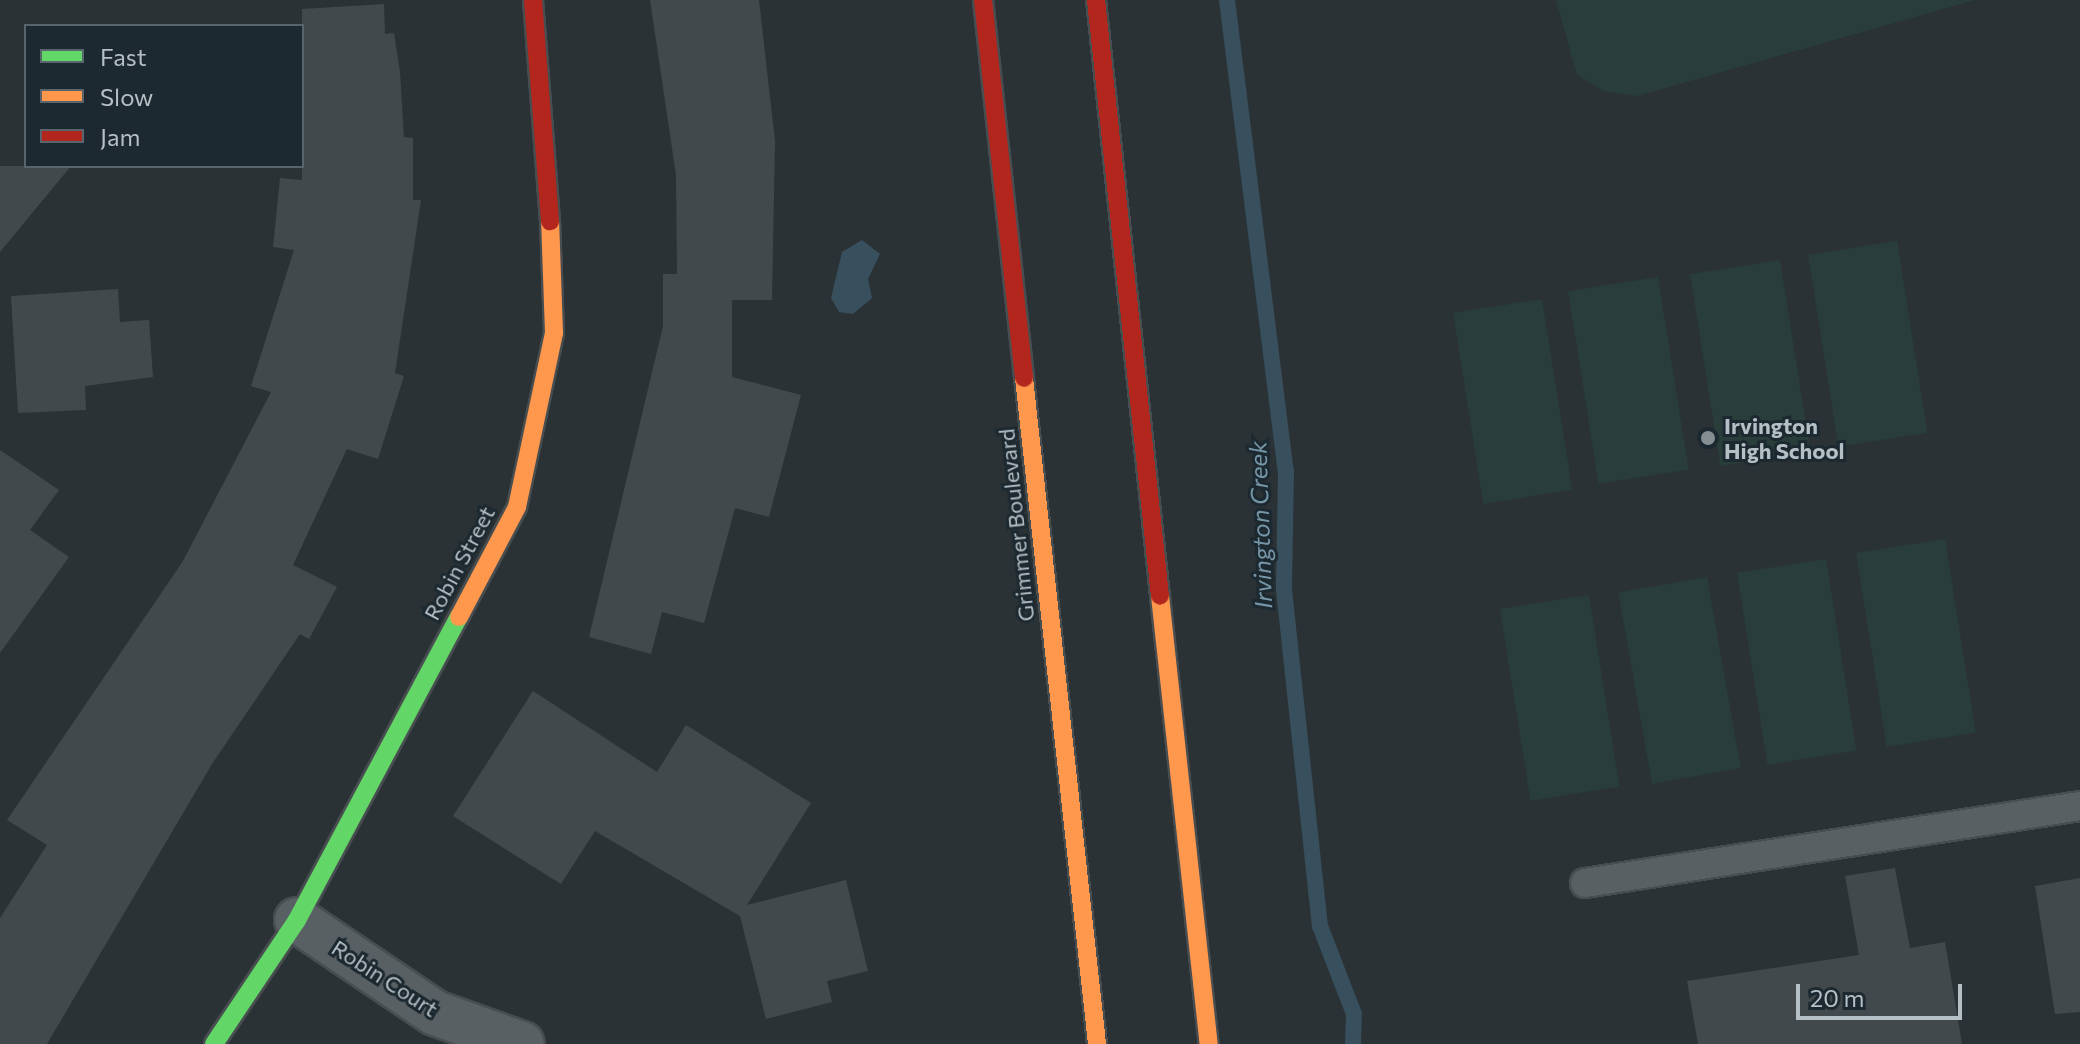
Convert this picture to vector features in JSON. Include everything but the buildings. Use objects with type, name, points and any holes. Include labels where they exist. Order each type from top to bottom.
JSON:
[{"type":"main road","name":"Robin Street","points":[[214,1044],[297,920],[517,507],[554,333],[547,133],[533,0]]},
{"type":"main road","name":"Grimmer Boulevard","points":[[983,0],[1097,1044]]},
{"type":"main road","points":[[1096,0],[1209,1044]]},
{"type":"street","name":"Robin Court","points":[[297,920],[435,1013],[522,1044]]},
{"type":"lane","points":[[1585,883],[2080,806]]},
{"type":"green space","points":[[1556,0],[1975,0],[1637,96],[1603,91],[1577,75]]},
{"type":"green space","points":[[1897,241],[1927,433],[1838,447],[1808,255]]},
{"type":"green space","points":[[1780,260],[1810,452],[1720,466],[1690,274]]},
{"type":"green space","points":[[1658,277],[1689,470],[1599,484],[1568,291]]},
{"type":"green space","points":[[1542,299],[1572,490],[1483,504],[1453,313]]},
{"type":"green space","points":[[1945,539],[1976,733],[1887,747],[1856,553]]},
{"type":"green space","points":[[1826,559],[1856,751],[1767,765],[1737,573]]},
{"type":"green space","points":[[1707,577],[1741,768],[1652,784],[1618,593]]},
{"type":"green space","points":[[1589,595],[1619,787],[1530,801],[1500,609]]},
{"type":"water","points":[[862,240],[880,254],[868,279],[872,298],[853,314],[839,312],[831,298],[842,252]]},
{"type":"waterway","name":"Irvington Creek","points":[[1227,0],[1286,471],[1284,590],[1320,926],[1354,1014],[1353,1044]]},
{"type":"traffic: fast","points":[[214,1044],[297,920],[459,617]]},
{"type":"traffic: slow","points":[[459,617],[517,507],[554,333],[550,221]]},
{"type":"traffic: slow","points":[[1024,378],[1097,1044]]},
{"type":"traffic: slow","points":[[1160,596],[1209,1044]]},
{"type":"traffic: jam","points":[[533,0],[550,221]]},
{"type":"traffic: jam","points":[[983,0],[1024,378]]},
{"type":"traffic: jam","points":[[1096,0],[1160,596]]},
{"type":"place","name":"Irvington High School","points":[[1708,438]]}]
